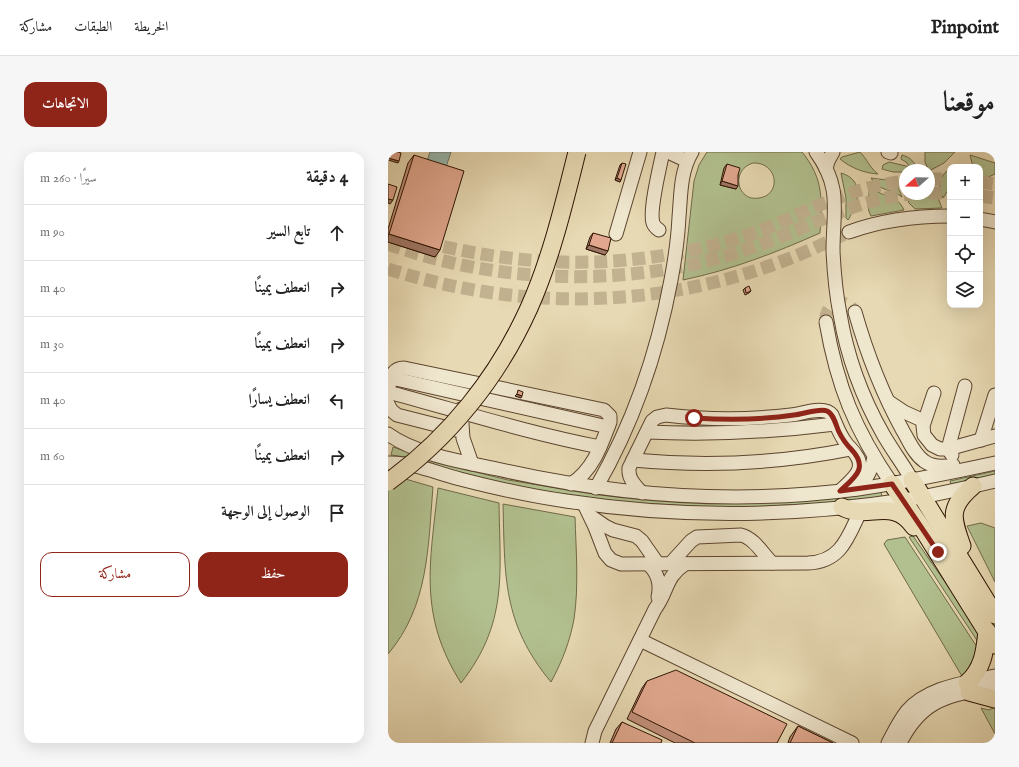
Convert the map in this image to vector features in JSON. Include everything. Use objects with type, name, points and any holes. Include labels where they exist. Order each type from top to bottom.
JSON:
[{"type":"main road","points":[[388,482],[419,457],[457,419],[492,375],[512,342],[530,307],[544,271],[577,152]]},
{"type":"main road","points":[[912,480],[995,616]]},
{"type":"main road","points":[[892,484],[938,552],[991,638],[982,662],[968,687],[995,699]]},
{"type":"main road","points":[[968,570],[955,529],[954,518],[958,502],[964,493],[973,486]]},
{"type":"main road","points":[[841,499],[850,511],[860,512],[885,510],[899,513],[907,518],[924,540],[938,552]]},
{"type":"street","points":[[616,234],[640,152]]},
{"type":"street","points":[[659,230],[653,224],[653,218],[656,190],[663,152]]},
{"type":"street","points":[[596,488],[608,468],[629,425],[646,381],[653,358],[671,280],[682,180],[690,156],[668,152]]},
{"type":"street","points":[[816,152],[830,178],[834,198],[833,251],[836,294],[856,377],[874,416],[912,480]]},
{"type":"street","points":[[826,169],[833,152]]},
{"type":"street","points":[[849,232],[914,217],[947,216]]},
{"type":"street","points":[[983,220],[995,222]]},
{"type":"street","points":[[855,312],[868,354],[895,400],[905,434],[920,458],[935,466],[975,462],[992,463]]},
{"type":"street","points":[[826,322],[831,349],[840,382],[855,421],[874,457],[892,484]]},
{"type":"street","points":[[571,484],[587,471],[600,447],[610,422],[610,416],[604,410],[404,368],[396,370],[391,378],[388,392],[461,411],[530,432],[600,447]]},
{"type":"street","points":[[391,378],[608,427]]},
{"type":"street","points":[[466,381],[461,411],[462,432],[472,464]]},
{"type":"street","points":[[948,449],[965,386]]},
{"type":"street","points":[[934,393],[924,421],[924,435],[935,447],[948,449],[995,436]]},
{"type":"street","points":[[981,440],[995,395]]},
{"type":"street","points":[[895,400],[912,416],[924,421]]},
{"type":"street","points":[[388,404],[394,413],[400,416],[462,432]]},
{"type":"street","points":[[642,493],[632,481],[629,475],[629,468],[646,432],[654,419],[663,415],[719,420],[745,420],[789,416],[823,410],[832,415],[842,437],[859,459],[859,470],[841,499]]},
{"type":"street","points":[[646,432],[694,434],[741,433],[835,424]]},
{"type":"street","points":[[388,434],[414,448],[472,464],[571,484],[642,493],[696,496],[774,496],[903,500],[995,481]]},
{"type":"street","points":[[633,460],[688,464],[742,464],[797,459],[851,449]]},
{"type":"street","points":[[948,449],[954,457],[962,463]]},
{"type":"street","points":[[388,463],[417,466],[471,482],[522,494],[584,504],[668,512],[746,513],[786,512],[841,499],[861,485],[869,474],[874,457]]},
{"type":"street","points":[[856,489],[892,484],[992,463]]},
{"type":"street","points":[[584,504],[605,554],[611,560],[622,564],[814,563],[831,557],[844,545],[860,512]]},
{"type":"street","points":[[590,516],[613,530],[636,536],[659,564]]},
{"type":"street","points":[[655,609],[660,585],[655,571],[659,564],[697,537],[747,537],[772,564]]},
{"type":"street","points":[[587,743],[594,737],[655,609],[661,600],[666,585],[672,575],[685,564]]},
{"type":"street","points":[[640,640],[852,743]]},
{"type":"street","points":[[900,743],[910,725],[930,705],[995,676]]},
{"type":"street","points":[[888,743],[903,716],[920,699],[936,691],[968,687],[995,686]]},
{"type":"green space","points":[[707,152],[802,152],[814,171],[820,190],[820,233],[753,260],[683,280],[694,181],[699,165]],"holes":[[[753,163],[761,164],[768,168],[772,173],[774,185],[766,196],[751,198],[741,191],[739,178],[741,172],[746,167]]]},
{"type":"green space","points":[[860,152],[878,174],[858,170],[840,159],[842,157]]},
{"type":"green space","points":[[925,152],[955,152],[944,163],[935,168],[935,164],[926,164]]},
{"type":"green space","points":[[902,155],[912,160],[914,164],[908,164],[901,159]]},
{"type":"green space","points":[[970,155],[995,163],[995,174],[984,179],[983,164],[972,164]]},
{"type":"green space","points":[[889,162],[899,164],[899,172],[882,169],[883,165]]},
{"type":"green space","points":[[947,171],[947,192],[943,198],[940,190],[940,182]]},
{"type":"green space","points":[[841,173],[849,176],[857,186],[857,200],[848,220],[846,218],[846,198]]},
{"type":"green space","points":[[871,178],[891,181],[897,186],[899,195],[881,188]]},
{"type":"green space","points":[[871,186],[879,193],[897,200],[904,210],[871,216],[868,205],[869,187]]},
{"type":"green space","points":[[935,194],[942,208],[915,209],[908,200],[935,200]]},
{"type":"green space","points":[[393,447],[435,462],[508,480],[619,497],[694,502],[844,497],[881,492],[882,497],[844,502],[731,508],[618,502],[544,491],[470,475],[413,458],[391,455]]},
{"type":"green space","points":[[995,471],[995,475],[951,484],[950,481]]},
{"type":"green space","points":[[388,478],[402,478],[433,487],[430,531],[424,575],[419,596],[412,616],[402,635],[388,654]]},
{"type":"green space","points":[[438,488],[499,503],[500,576],[494,619],[487,640],[476,661],[461,683],[447,658],[438,634],[430,588],[430,565]]},
{"type":"green space","points":[[503,504],[575,517],[577,581],[576,606],[565,651],[551,682],[535,660],[523,639],[509,598],[504,554]]},
{"type":"green space","points":[[981,523],[995,528],[995,582],[967,526]]},
{"type":"green space","points":[[913,536],[973,622],[978,633],[980,645],[909,537]]},
{"type":"green space","points":[[905,537],[979,650],[963,678],[884,544],[887,540]]},
{"type":"green space","points":[[995,707],[995,734],[981,708],[989,710]]},
{"type":"water","points":[[430,152],[451,152],[446,167],[427,161]]},
{"type":"building","points":[[389,152],[401,153],[399,161],[388,158]]},
{"type":"building","points":[[414,155],[464,171],[440,250],[389,234]]},
{"type":"building","points":[[622,163],[626,164],[621,180],[617,178]]},
{"type":"building","points":[[727,164],[740,168],[738,175],[738,186],[722,181]]},
{"type":"building","points":[[388,184],[397,187],[393,200],[388,199]]},
{"type":"building","points":[[593,233],[611,238],[608,251],[589,245]]},
{"type":"building","points":[[749,286],[751,291],[746,293],[745,288]]},
{"type":"building","points":[[518,390],[523,392],[522,396],[517,394]]},
{"type":"building","points":[[676,670],[787,724],[777,743],[695,743],[632,712],[647,681]]},
{"type":"building","points":[[622,722],[662,740],[661,743],[612,743]]},
{"type":"building","points":[[798,726],[833,743],[790,743]]},
{"type":"tunnel","points":[[935,179],[947,179]]},
{"type":"tunnel","points":[[425,242],[506,258],[547,261],[587,262],[627,260],[667,255],[748,235],[851,193],[899,182]]},
{"type":"tunnel","points":[[983,182],[995,184]]},
{"type":"tunnel","points":[[935,193],[947,193]]},
{"type":"tunnel","points":[[388,244],[432,258],[477,268],[524,274],[570,277],[617,275],[664,270],[709,260],[773,240],[832,215],[872,201],[899,196]]},
{"type":"tunnel","points":[[983,196],[995,198]]},
{"type":"tunnel","points":[[388,269],[436,282],[484,292],[532,297],[580,299],[628,297],[676,290],[724,280],[772,265],[811,250],[849,232]]},
{"type":"tunnel","points":[[826,322],[828,310],[836,304],[846,304],[855,312]]},
{"type":"route","points":[[694,418],[745,420],[795,415],[820,410],[829,412],[832,415],[838,431],[859,459],[860,466],[856,476],[840,491],[892,484],[938,552]]}]
